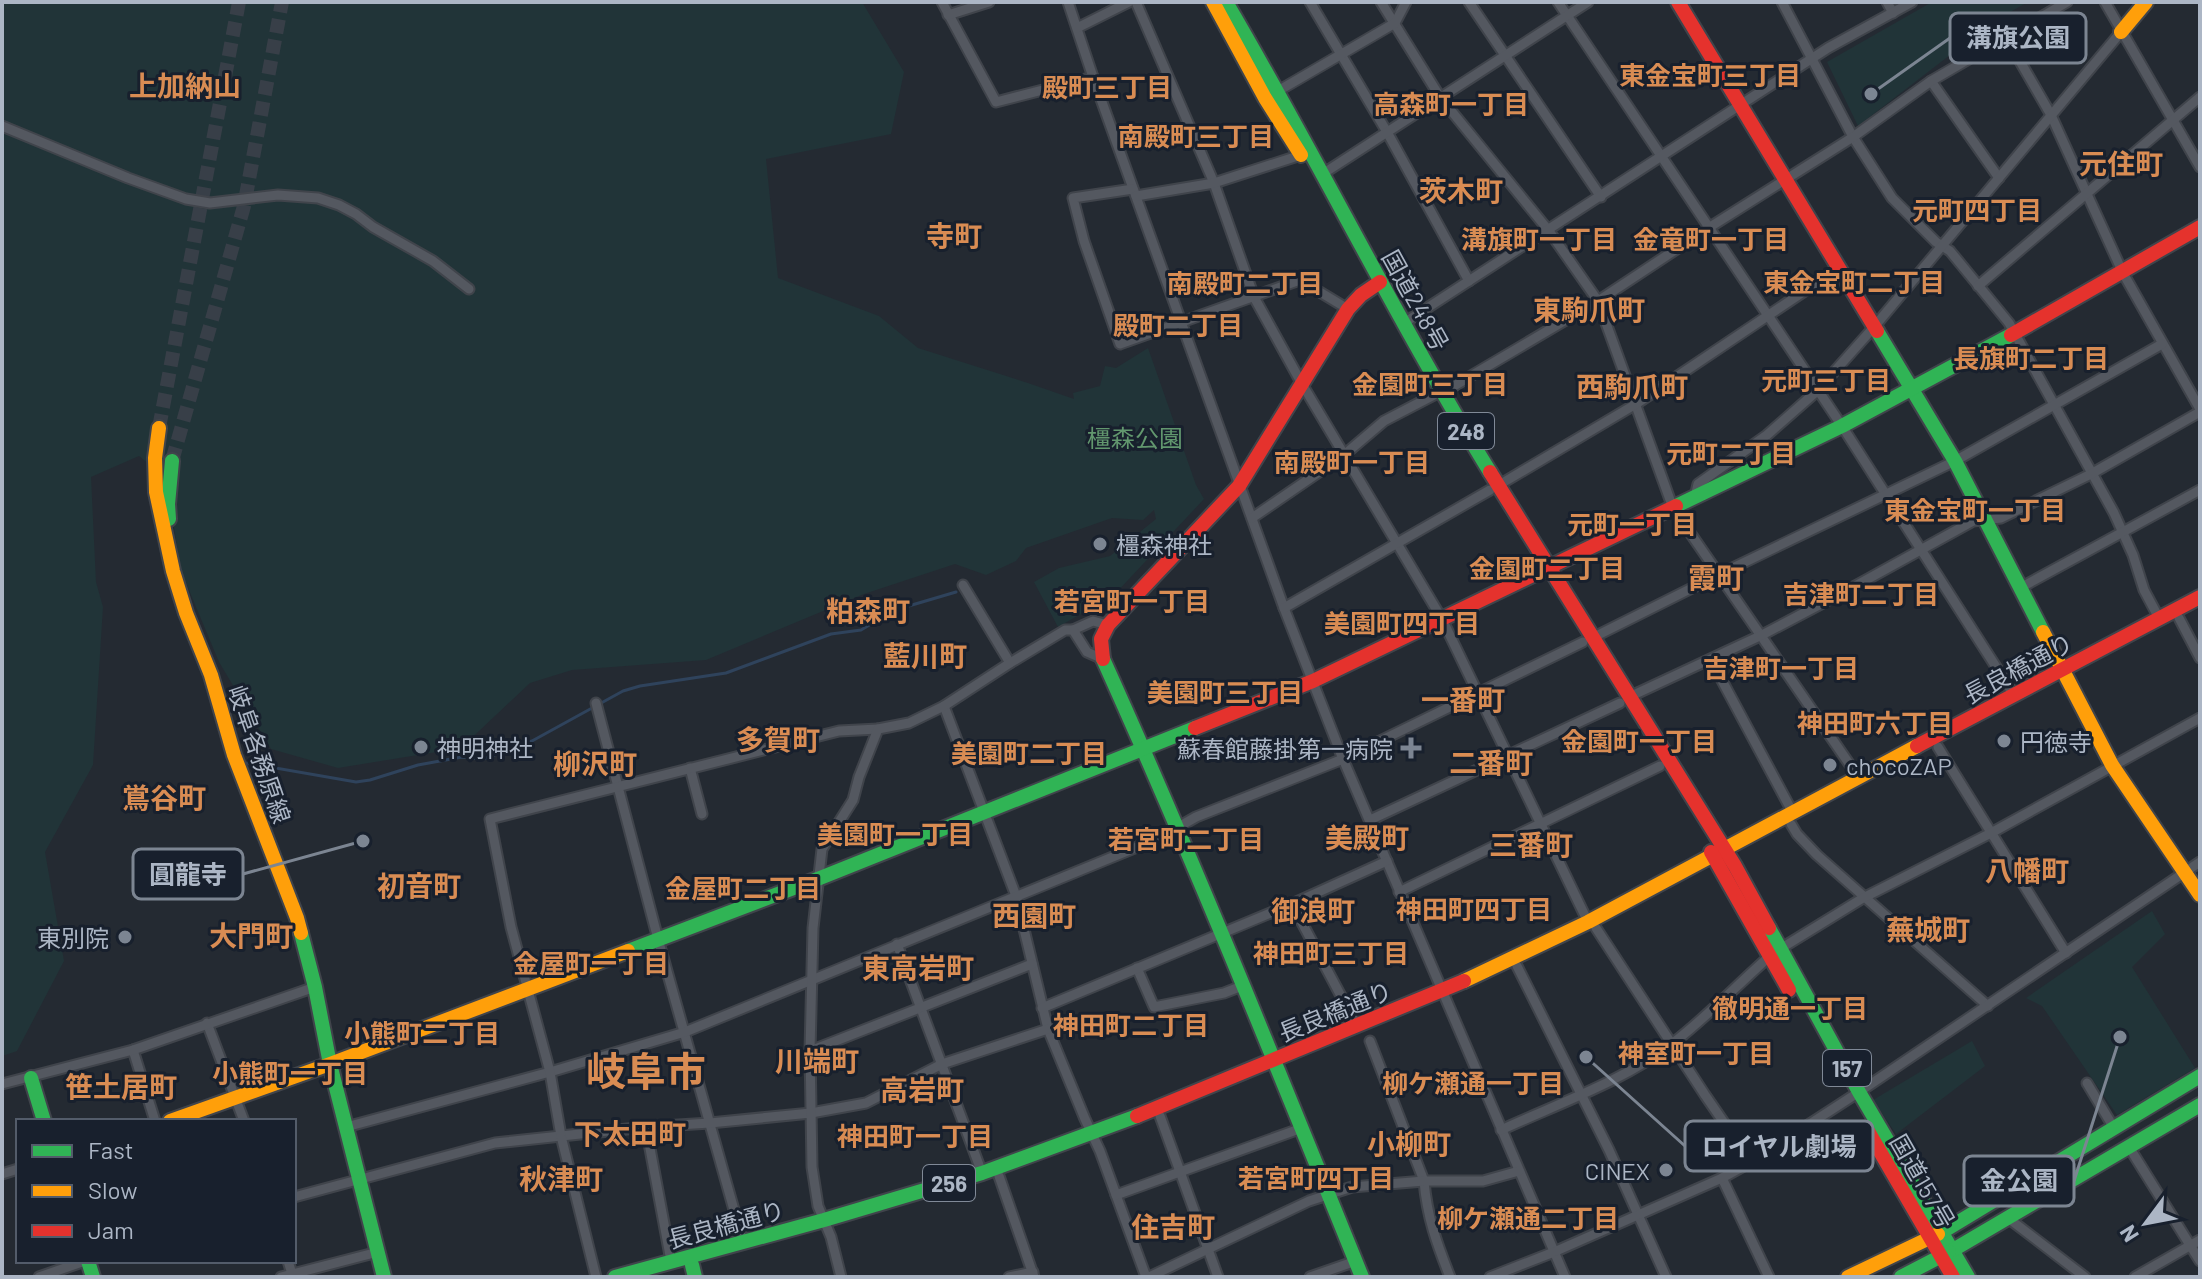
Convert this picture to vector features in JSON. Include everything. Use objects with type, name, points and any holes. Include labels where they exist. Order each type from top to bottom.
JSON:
[{"type":"main road","name":"国道248号","points":[[1213,2],[1265,98],[1377,284],[1494,488],[1722,856]]},
{"type":"main road","name":"国道248号","points":[[1226,2],[1324,173],[1377,284],[1404,323],[1438,394]]},
{"type":"main road","points":[[1678,2],[1955,461],[2112,765],[2200,895]]},
{"type":"main road","points":[[2121,32],[2146,2]]},
{"type":"main road","points":[[176,1119],[330,1064],[820,878],[1313,681],[1842,426],[2123,273],[2200,227]]},
{"type":"main road","points":[[1362,1277],[1276,1064],[1103,659],[1101,639],[1108,625],[1239,486],[1348,309],[1377,284]]},
{"type":"main road","name":"岐阜各務原線","points":[[159,428],[155,458],[156,492],[173,571],[211,675],[234,755],[297,918],[384,1277]]},
{"type":"main road","name":"岐阜各務原線","points":[[172,461],[168,504],[173,571]]},
{"type":"main road","name":"長良橋通り","points":[[615,1277],[743,1242],[826,1224],[999,1176],[1517,966],[1792,819],[1938,747],[2200,597]]},
{"type":"main road","name":"長良橋通り","points":[[1792,819],[1859,778],[2014,695],[2200,607]]},
{"type":"main road","name":"国道248号","points":[[1625,700],[1660,766],[1722,856]]},
{"type":"main road","name":"国道157号","points":[[1722,856],[1947,1254],[1968,1277]]},
{"type":"main road","name":"長良橋通り","points":[[654,1277],[694,1271],[826,1224],[1160,1116],[1357,1026],[1444,995],[1592,925]]},
{"type":"main road","points":[[1848,1277],[1936,1235],[2200,1076]]},
{"type":"main road","points":[[31,1078],[43,1119]]},
{"type":"main road","points":[[1901,1277],[1947,1254],[2200,1105]]},
{"type":"main road","name":"国道157号","points":[[1947,1254],[1953,1277]]},
{"type":"street","points":[[942,2],[996,102],[1093,77]]},
{"type":"street","points":[[948,15],[989,2]]},
{"type":"street","points":[[1068,2],[1284,608],[1343,759],[1565,1277]]},
{"type":"street","points":[[1077,28],[1129,2]]},
{"type":"street","points":[[1136,2],[1214,183],[1254,297],[1302,384],[1442,619],[1592,925],[1751,1162]]},
{"type":"street","points":[[1310,2],[1387,132],[1469,281]]},
{"type":"street","points":[[1381,2],[1440,97],[1549,231],[1598,301],[1673,508],[1859,778]]},
{"type":"street","points":[[1278,91],[1395,23],[1406,2]]},
{"type":"street","points":[[1469,2],[1601,197]]},
{"type":"street","points":[[1558,2],[1842,426],[2014,695]]},
{"type":"street","points":[[1324,173],[1588,2]]},
{"type":"street","points":[[1782,2],[1853,137],[1892,198],[1950,251],[2009,323],[2123,533],[2144,590],[2159,618]]},
{"type":"street","points":[[1887,2],[1893,13]]},
{"type":"street","points":[[1404,323],[1811,59],[1912,2]]},
{"type":"street","points":[[1252,518],[1344,455],[1384,421],[1438,394],[1598,301],[1853,137],[1931,81],[2067,2]]},
{"type":"street","points":[[2105,2],[2200,167]]},
{"type":"street","points":[[1695,497],[1698,484],[1767,435],[1817,391],[2121,32]]},
{"type":"street","points":[[1370,820],[1762,635],[1973,521],[2001,518],[2091,474],[2200,411],[2123,273],[2051,115],[2006,37]]},
{"type":"street","points":[[1931,81],[1999,178]]},
{"type":"street","points":[[1978,286],[2200,97]]},
{"type":"street","points":[[4,131],[186,199],[210,203],[278,195],[318,198],[339,205],[433,261],[469,289]]},
{"type":"street","points":[[1301,155],[1214,183],[1073,198],[1084,241],[1120,344],[1300,280],[1348,309]]},
{"type":"street","points":[[1284,608],[1636,404],[1839,268]]},
{"type":"street","points":[[346,1127],[685,1032],[1159,838],[1196,817],[1343,759],[1955,461],[2162,344]]},
{"type":"street","points":[[2020,588],[2200,490]]},
{"type":"street","points":[[963,585],[1010,663]]},
{"type":"street","points":[[2179,618],[2200,658]]},
{"type":"street","points":[[596,1277],[561,1136],[550,1072],[511,927],[490,819],[839,731],[878,729],[909,723],[944,706],[1065,630],[1073,630],[1093,621],[1108,625]]},
{"type":"street","points":[[1073,630],[1087,652],[1103,659]]},
{"type":"street","points":[[1711,660],[1797,834],[1863,898],[1988,1006]]},
{"type":"street","points":[[596,703],[743,1242]]},
{"type":"street","points":[[944,706],[1016,896],[1048,1029],[1147,1277],[1309,1201],[1352,1187],[1424,1181],[1483,1181],[1519,1171]]},
{"type":"street","points":[[1501,1130],[1642,1064],[1672,1044],[1775,952],[1863,898],[1991,833],[2200,718]]},
{"type":"street","points":[[841,1277],[818,1206],[812,1167],[810,1051],[813,928],[822,849],[853,800],[878,729]]},
{"type":"street","points":[[1938,747],[2066,953]]},
{"type":"street","points":[[1399,892],[1660,766]]},
{"type":"street","points":[[690,768],[702,814]]},
{"type":"street","points":[[1042,1008],[1387,861]]},
{"type":"street","points":[[1490,1277],[1722,1178],[1751,1162],[2200,862]]},
{"type":"street","points":[[1292,904],[1357,1026]]},
{"type":"street","points":[[897,944],[982,1173]]},
{"type":"street","points":[[810,1051],[1032,964]]},
{"type":"street","points":[[1517,966],[1639,1213],[1665,1274],[1652,1277]]},
{"type":"street","points":[[1137,968],[1154,1007],[1224,993],[1242,986]]},
{"type":"street","points":[[2,1084],[133,1050],[315,987]]},
{"type":"street","points":[[207,1023],[243,1119]]},
{"type":"street","points":[[296,1196],[495,1143],[811,1113],[866,1103],[942,1064],[1048,1029]]},
{"type":"street","points":[[1370,1041],[1424,1181],[1431,1227],[1450,1277]]},
{"type":"street","points":[[133,1050],[154,1119]]},
{"type":"street","points":[[2087,1083],[2114,1128]]},
{"type":"street","points":[[1160,1116],[1218,1277]]},
{"type":"street","points":[[646,1127],[671,1261]]},
{"type":"street","points":[[1116,1195],[1302,1128]]},
{"type":"street","points":[[2129,1147],[2195,1243],[2200,1261]]},
{"type":"street","points":[[999,1176],[1034,1274],[1009,1277]]},
{"type":"street","points":[[1722,1178],[1769,1277]]},
{"type":"street","points":[[2008,1218],[2085,1277]]},
{"type":"street","points":[[2135,1277],[2195,1243]]},
{"type":"street","points":[[281,1277],[378,1252]]},
{"type":"street","points":[[1310,1277],[1356,1261]]},
{"type":"street","points":[[39,1277],[80,1263]]},
{"type":"green space","name":"橿森公園","points":[[2,2],[862,2],[904,72],[891,134],[766,159],[778,278],[879,316],[918,348],[1074,399],[1073,393],[1100,386],[1105,366],[1116,368],[1148,348],[1196,485],[1204,499],[1114,595],[1058,627],[1034,582],[1059,568],[1110,556],[1156,519],[1154,510],[1143,520],[1112,518],[1026,548],[1016,561],[986,575],[955,564],[864,594],[706,660],[572,670],[530,683],[461,748],[338,768],[271,749],[219,662],[181,571],[166,478],[139,456],[91,477],[96,582],[103,607],[93,765],[45,852],[64,961],[17,1051],[2,1056]]},
{"type":"green space","points":[[1932,2],[2028,2],[1994,21],[1858,126],[1827,62]]},
{"type":"green space","points":[[2152,911],[2165,934],[2132,967],[2195,1068],[2117,1115],[2042,1006],[2026,998]]},
{"type":"green space","points":[[1972,1041],[1985,1066],[1896,1134],[1873,1100]]},
{"type":"waterway","points":[[247,763],[356,782],[462,757],[483,759],[532,741],[623,691],[726,673],[831,634],[861,630],[895,610],[956,592]]},
{"type":"tunnel","points":[[159,428],[239,2]]},
{"type":"tunnel","points":[[172,461],[244,206],[282,2]]},
{"type":"traffic: fast","points":[[1226,2],[1422,356],[1490,472]]},
{"type":"traffic: fast","points":[[1877,331],[1955,461],[2043,632]]},
{"type":"traffic: fast","points":[[1676,506],[1842,426],[2011,335]]},
{"type":"traffic: fast","points":[[169,519],[172,461]]},
{"type":"traffic: fast","points":[[1103,659],[1203,890],[1362,1277]]},
{"type":"traffic: fast","points":[[628,951],[1195,728]]},
{"type":"traffic: fast","points":[[1769,928],[1859,1092],[1968,1277]]},
{"type":"traffic: fast","points":[[301,933],[330,1064],[384,1277]]},
{"type":"traffic: fast","points":[[1942,1232],[2200,1076]]},
{"type":"traffic: fast","points":[[31,1078],[43,1119]]},
{"type":"traffic: fast","points":[[1953,1250],[2200,1105]]},
{"type":"traffic: fast","points":[[615,1277],[982,1173],[1137,1116]]},
{"type":"traffic: fast","points":[[1901,1277],[1949,1252]]},
{"type":"traffic: fast","points":[[89,1263],[93,1277]]},
{"type":"traffic: fast","points":[[692,1265],[695,1277]]},
{"type":"traffic: slow","points":[[1213,2],[1265,98],[1301,155]]},
{"type":"traffic: slow","points":[[2121,32],[2146,2]]},
{"type":"traffic: slow","points":[[159,428],[155,458],[156,492],[173,571],[211,675],[234,755],[301,933]]},
{"type":"traffic: slow","points":[[2043,632],[2112,765],[2200,895]]},
{"type":"traffic: slow","points":[[1464,981],[1588,922],[1917,746]]},
{"type":"traffic: slow","points":[[176,1119],[628,951]]},
{"type":"traffic: slow","points":[[1848,1277],[1938,1234]]},
{"type":"traffic: jam","points":[[1678,2],[1877,331]]},
{"type":"traffic: jam","points":[[2011,335],[2200,227]]},
{"type":"traffic: jam","points":[[1103,659],[1101,639],[1108,625],[1239,486],[1348,309],[1380,282]]},
{"type":"traffic: jam","points":[[1490,472],[1735,866],[1769,928]]},
{"type":"traffic: jam","points":[[1195,728],[1313,681],[1676,506]]},
{"type":"traffic: jam","points":[[1917,746],[2200,597]]},
{"type":"traffic: jam","points":[[1711,852],[1789,990]]},
{"type":"traffic: jam","points":[[1137,1116],[1464,981]]},
{"type":"traffic: jam","points":[[1868,1131],[1953,1277]]},
{"type":"place","name":"溝旗公園","points":[[1871,94]]},
{"type":"place","name":"橿森神社","points":[[1100,544]]},
{"type":"place","name":"円徳寺","points":[[2004,741]]},
{"type":"place","name":"神明神社","points":[[421,747]]},
{"type":"place","name":"蘇春館藤掛第一病院","points":[[1411,748]]},
{"type":"place","name":"chocoZAP","points":[[1830,765]]},
{"type":"place","name":"圓龍寺","points":[[363,841]]},
{"type":"place","name":"東別院","points":[[125,937]]},
{"type":"place","name":"金公園","points":[[2120,1037]]},
{"type":"place","name":"ロイヤル劇場","points":[[1586,1057]]},
{"type":"place","name":"CINEX","points":[[1666,1170]]},
{"type":"district","name":"東金宝町三丁目","points":[[1710,74]]},
{"type":"district","name":"上加納山","points":[[185,85]]},
{"type":"district","name":"殿町三丁目","points":[[1107,86]]},
{"type":"district","name":"高森町一丁目","points":[[1451,103]]},
{"type":"district","name":"南殿町三丁目","points":[[1196,135]]},
{"type":"district","name":"元住町","points":[[2121,163]]},
{"type":"district","name":"茨木町","points":[[1461,190]]},
{"type":"district","name":"元町四丁目","points":[[1977,209]]},
{"type":"district","name":"寺町","points":[[954,235]]},
{"type":"district","name":"溝旗町一丁目","points":[[1539,238]]},
{"type":"district","name":"金竜町一丁目","points":[[1711,238]]},
{"type":"district","name":"東金宝町二丁目","points":[[1854,281]]},
{"type":"district","name":"南殿町二丁目","points":[[1245,282]]},
{"type":"district","name":"東駒爪町","points":[[1589,309]]},
{"type":"district","name":"殿町二丁目","points":[[1178,324]]},
{"type":"district","name":"長旗町二丁目","points":[[2031,357]]},
{"type":"district","name":"元町三丁目","points":[[1826,379]]},
{"type":"district","name":"金園町三丁目","points":[[1430,383]]},
{"type":"district","name":"西駒爪町","points":[[1632,386]]},
{"type":"district","name":"元町二丁目","points":[[1731,452]]},
{"type":"district","name":"南殿町一丁目","points":[[1352,461]]},
{"type":"district","name":"東金宝町一丁目","points":[[1975,509]]},
{"type":"district","name":"元町一丁目","points":[[1632,523]]},
{"type":"district","name":"金園町二丁目","points":[[1547,567]]},
{"type":"district","name":"霞町","points":[[1716,577]]},
{"type":"district","name":"吉津町二丁目","points":[[1861,593]]},
{"type":"district","name":"若宮町一丁目","points":[[1132,600]]},
{"type":"district","name":"粕森町","points":[[868,610]]},
{"type":"district","name":"美園町四丁目","points":[[1402,622]]},
{"type":"district","name":"藍川町","points":[[925,655]]},
{"type":"district","name":"吉津町一丁目","points":[[1781,667]]},
{"type":"district","name":"美園町三丁目","points":[[1225,691]]},
{"type":"district","name":"一番町","points":[[1463,699]]},
{"type":"district","name":"神田町六丁目","points":[[1875,722]]},
{"type":"district","name":"多賀町","points":[[778,739]]},
{"type":"district","name":"金園町一丁目","points":[[1639,740]]},
{"type":"district","name":"美園町二丁目","points":[[1029,752]]},
{"type":"district","name":"二番町","points":[[1491,762]]},
{"type":"district","name":"柳沢町","points":[[595,763]]},
{"type":"district","name":"鴬谷町","points":[[164,797]]},
{"type":"district","name":"美園町一丁目","points":[[895,833]]},
{"type":"district","name":"美殿町","points":[[1367,837]]},
{"type":"district","name":"若宮町二丁目","points":[[1186,838]]},
{"type":"district","name":"三番町","points":[[1531,844]]},
{"type":"district","name":"八幡町","points":[[2027,870]]},
{"type":"district","name":"初音町","points":[[419,885]]},
{"type":"district","name":"金屋町二丁目","points":[[743,887]]},
{"type":"district","name":"神田町四丁目","points":[[1474,908]]},
{"type":"district","name":"御浪町","points":[[1313,910]]},
{"type":"district","name":"西園町","points":[[1034,915]]},
{"type":"district","name":"蕪城町","points":[[1928,929]]},
{"type":"district","name":"大門町","points":[[251,935]]},
{"type":"district","name":"神田町三丁目","points":[[1331,952]]},
{"type":"district","name":"金屋町一丁目","points":[[591,962]]},
{"type":"district","name":"東高岩町","points":[[918,967]]},
{"type":"district","name":"徹明通一丁目","points":[[1790,1007]]},
{"type":"district","name":"神田町二丁目","points":[[1131,1024]]},
{"type":"district","name":"小熊町二丁目","points":[[422,1032]]},
{"type":"district","name":"神室町一丁目","points":[[1696,1052]]},
{"type":"district","name":"川端町","points":[[817,1060]]},
{"type":"district","name":"岐阜市","points":[[646,1070]]},
{"type":"district","name":"小熊町一丁目","points":[[290,1072]]},
{"type":"district","name":"柳ケ瀬通一丁目","points":[[1473,1082]]},
{"type":"district","name":"笹土居町","points":[[121,1086]]},
{"type":"district","name":"高岩町","points":[[922,1089]]},
{"type":"district","name":"下太田町","points":[[630,1133]]},
{"type":"district","name":"神田町一丁目","points":[[915,1135]]},
{"type":"district","name":"小柳町","points":[[1409,1143]]},
{"type":"district","name":"若宮町四丁目","points":[[1316,1177]]},
{"type":"district","name":"秋津町","points":[[561,1178]]},
{"type":"district","name":"柳ケ瀬通二丁目","points":[[1528,1217]]},
{"type":"district","name":"住吉町","points":[[1173,1226]]}]
